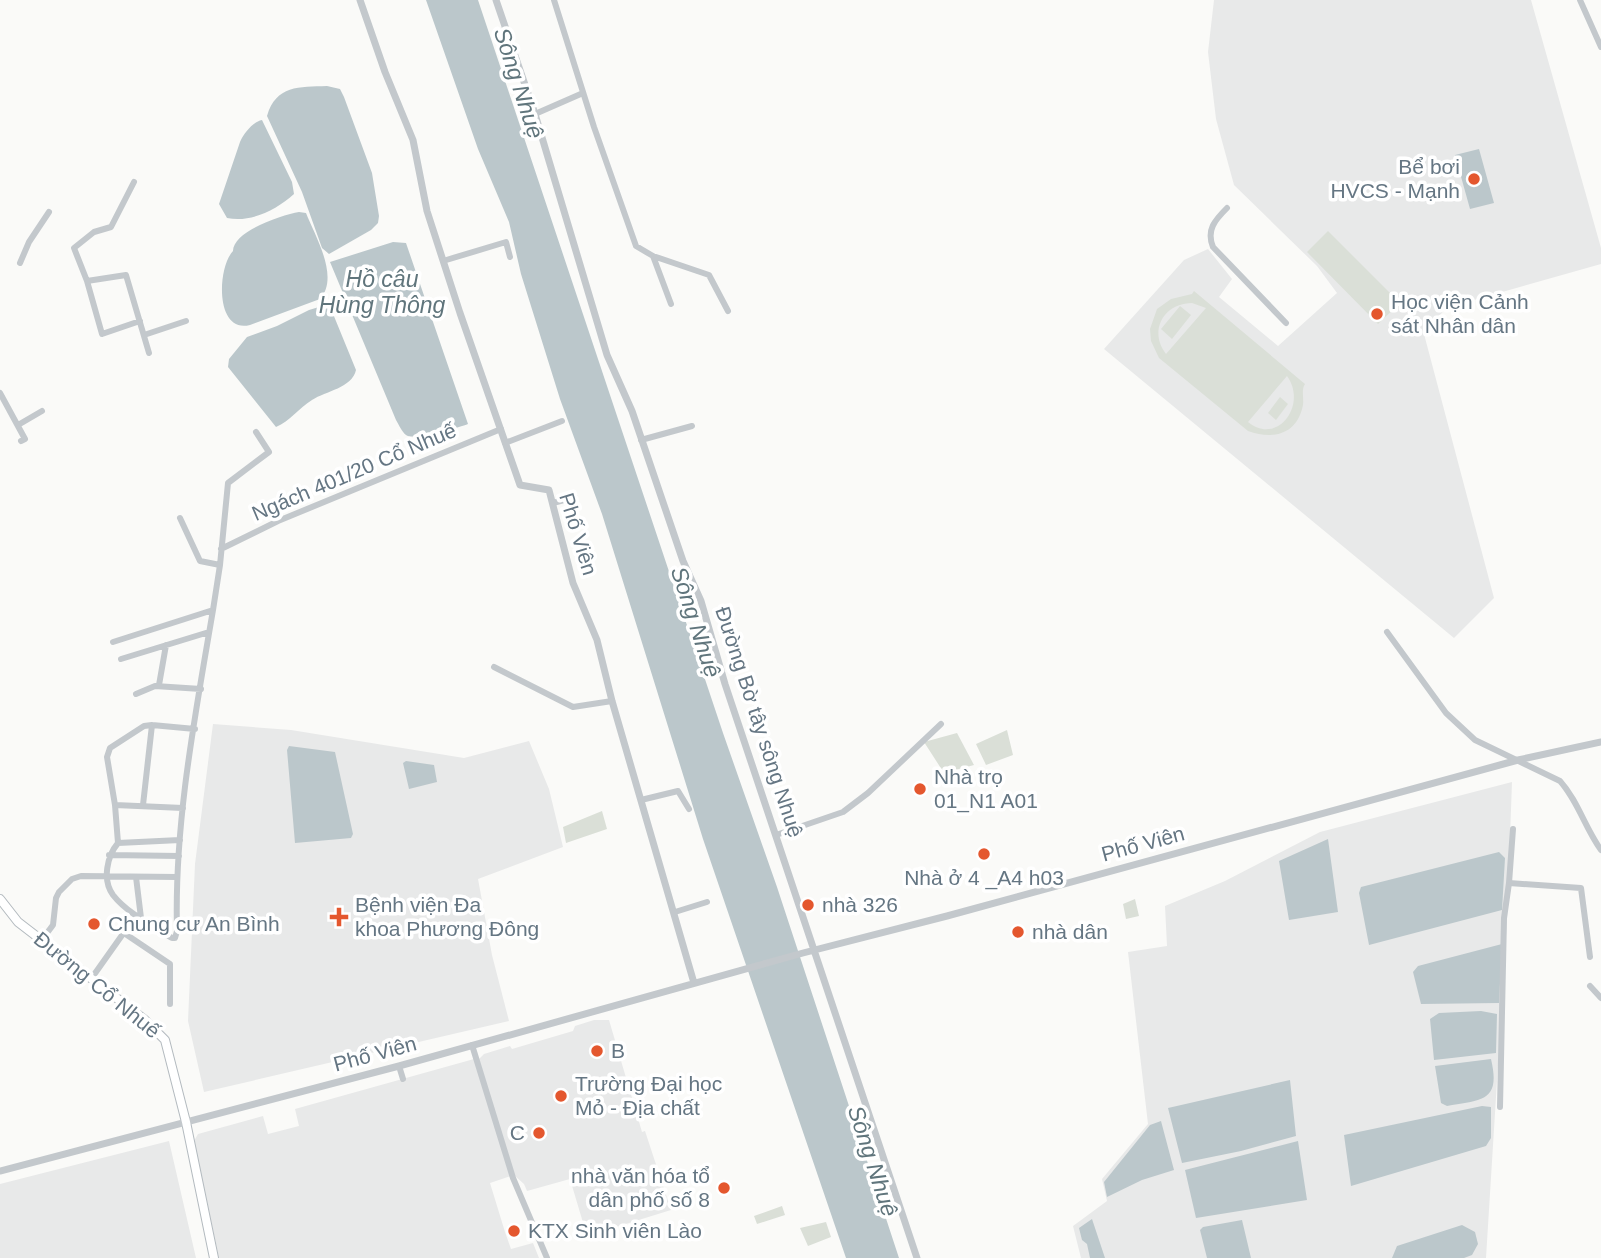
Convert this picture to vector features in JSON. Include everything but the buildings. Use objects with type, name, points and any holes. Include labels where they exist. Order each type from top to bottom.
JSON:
[{"type":"main road","name":"Đường Cổ Nhuế","points":[[0,899],[18,922],[145,1020],[166,1040],[214,1258]]},
{"type":"street","name":"Phố Viên","points":[[360,0],[385,72],[413,140],[427,211],[520,485],[550,490],[573,583],[597,640],[612,701],[694,983]]},
{"type":"street","name":"Đường Bờ tây sông Nhuệ","points":[[496,0],[535,114],[607,355],[632,411],[683,561],[701,601],[725,684],[917,1258]]},
{"type":"street","points":[[554,0],[636,246],[653,256],[709,275],[728,311]]},
{"type":"street","points":[[1580,0],[1601,47]]},
{"type":"street","points":[[535,114],[583,93]]},
{"type":"street","points":[[134,183],[111,227],[94,232],[74,248],[87,281],[102,334],[140,321]]},
{"type":"street","points":[[1227,208],[1212,226],[1210,239],[1213,247],[1286,323]]},
{"type":"street","points":[[20,263],[29,242],[49,212]]},
{"type":"street","points":[[443,261],[506,242],[510,257]]},
{"type":"street","points":[[653,256],[671,304]]},
{"type":"street","points":[[87,281],[126,275],[149,353]]},
{"type":"street","points":[[144,335],[187,321]]},
{"type":"street","points":[[0,393],[26,439],[21,441]]},
{"type":"street","points":[[18,425],[42,411]]},
{"type":"street","points":[[505,443],[562,421]]},
{"type":"street","points":[[641,440],[691,426]]},
{"type":"street","name":"Ngách 401/20 Cổ Nhuế","points":[[221,549],[278,521],[501,429]]},
{"type":"street","points":[[195,729],[144,726],[110,748],[107,757],[118,843],[109,855],[107,877],[112,894],[141,918],[175,938],[183,808],[220,565],[228,483],[269,452],[256,432]]},
{"type":"street","points":[[553,503],[575,497]]},
{"type":"street","points":[[180,518],[200,561],[220,565]]},
{"type":"street","points":[[113,642],[213,611]]},
{"type":"street","points":[[121,659],[209,632]]},
{"type":"street","points":[[1387,632],[1446,713],[1475,740],[1560,781],[1570,792],[1588,832],[1601,850]]},
{"type":"street","points":[[159,685],[166,645]]},
{"type":"street","points":[[494,667],[573,707],[612,701]]},
{"type":"street","points":[[136,694],[159,685],[201,689]]},
{"type":"street","points":[[776,835],[843,812],[868,793],[941,724]]},
{"type":"street","points":[[143,805],[152,725]]},
{"type":"street","points":[[113,736],[121,740]]},
{"type":"street","name":"Phố Viên","points":[[0,1171],[399,1066],[737,971],[1518,760],[1601,742]]},
{"type":"street","points":[[641,800],[678,791],[689,809]]},
{"type":"street","points":[[115,805],[183,808]]},
{"type":"street","points":[[1500,1107],[1504,918],[1513,829]]},
{"type":"street","points":[[118,843],[180,840]]},
{"type":"street","points":[[109,855],[179,856]]},
{"type":"street","points":[[41,941],[53,925],[56,898],[72,879],[82,876],[177,877]]},
{"type":"street","points":[[136,877],[141,918]]},
{"type":"street","points":[[1509,883],[1581,888],[1590,957]]},
{"type":"street","points":[[675,912],[707,902]]},
{"type":"street","points":[[91,979],[125,932],[170,964],[170,1004]]},
{"type":"street","points":[[1590,986],[1601,998]]},
{"type":"street","points":[[472,1045],[513,1178],[547,1258]]},
{"type":"street","points":[[399,1066],[403,1079]]},
{"type":"shaded area","name":"Học viện Cảnh sát Nhân dân","points":[[1214,0],[1531,0],[1601,248],[1601,264],[1446,308],[1424,334],[1494,598],[1454,638],[1104,349],[1184,260],[1208,249],[1232,279],[1219,297],[1278,346],[1337,293],[1317,266],[1234,185],[1216,119],[1208,52]]},
{"type":"shaded area","points":[[1328,231],[1400,303],[1378,324],[1307,252]]},
{"type":"shaded area","points":[[1194,291],[1305,384],[1300,415],[1290,429],[1275,435],[1248,431],[1159,358],[1151,341],[1150,329],[1157,309],[1171,299],[1192,294]],"holes":[[[1192,303],[1206,308],[1166,354],[1159,336],[1162,320],[1174,308]],[[1287,376],[1293,387],[1294,399],[1292,410],[1286,419],[1279,426],[1269,429],[1259,428],[1248,422]]]},
{"type":"shaded area","points":[[1180,306],[1191,315],[1172,339],[1161,329]]},
{"type":"shaded area","points":[[1280,397],[1288,404],[1276,420],[1268,413]]},
{"type":"shaded area","name":"Bệnh viện Đa khoa Phương Đông","points":[[213,724],[291,730],[464,758],[529,741],[549,789],[563,847],[478,879],[492,955],[509,1021],[204,1092],[188,1021],[195,864]]},
{"type":"shaded area","points":[[1007,730],[1013,755],[986,765],[976,744]]},
{"type":"shaded area","points":[[957,733],[974,765],[944,773],[924,742]]},
{"type":"shaded area","points":[[1512,782],[1507,920],[1486,1258],[1081,1258],[1073,1226],[1107,1201],[1102,1179],[1148,1124],[1128,952],[1167,946],[1165,906],[1225,881],[1320,832]]},
{"type":"shaded area","points":[[602,811],[607,829],[566,843],[563,827]]},
{"type":"shaded area","points":[[1135,899],[1139,916],[1126,919],[1123,904]]},
{"type":"shaded area","name":"Trường Đại học Mỏ - Địa chất","points":[[594,1020],[609,1020],[642,1132],[645,1131],[671,1210],[587,1236],[570,1179],[527,1191],[514,1175],[479,1059],[484,1054],[510,1046],[512,1049],[573,1031],[575,1026]]},
{"type":"shaded area","points":[[474,1059],[511,1176],[490,1183],[505,1232],[511,1249],[533,1243],[539,1258],[219,1258],[194,1141],[198,1134],[263,1116],[268,1134],[299,1126],[295,1109]]},
{"type":"shaded area","points":[[169,1141],[196,1258],[0,1258],[0,1184]]},
{"type":"shaded area","points":[[782,1206],[785,1215],[757,1224],[754,1216]]},
{"type":"shaded area","points":[[826,1222],[831,1237],[808,1246],[800,1228]]},
{"type":"water","points":[[426,0],[478,0],[899,1258],[846,1258],[703,839],[602,514],[560,399],[521,274],[509,222],[478,149]]},
{"type":"water","points":[[327,86],[340,89],[344,97],[372,173],[379,216],[378,223],[371,230],[329,254],[322,248],[302,192],[267,116],[276,98],[283,93],[298,88]]},
{"type":"water","points":[[262,120],[292,182],[294,194],[263,214],[245,219],[227,218],[219,204],[240,142],[249,128]]},
{"type":"water","name":"Bể bơi HVCS - Mạnh","points":[[1479,149],[1494,203],[1470,209],[1455,155]]},
{"type":"water","points":[[299,212],[306,213],[324,256],[328,280],[326,290],[320,299],[250,325],[239,325],[230,320],[222,298],[222,284],[224,271],[235,244],[260,225]]},
{"type":"water","name":"Hồ câu Hùng Thông","points":[[393,242],[406,243],[468,424],[418,436],[406,435],[403,432],[330,262]]},
{"type":"water","points":[[329,304],[356,370],[354,376],[344,385],[312,400],[276,427],[228,367],[229,359],[247,337]]},
{"type":"water","points":[[289,746],[335,752],[353,834],[351,838],[295,843],[287,750]]},
{"type":"water","points":[[406,761],[434,765],[437,782],[409,789],[403,763]]},
{"type":"water","points":[[1328,839],[1338,912],[1289,920],[1279,861]]},
{"type":"water","points":[[1499,852],[1505,858],[1502,910],[1369,945],[1359,893],[1361,887]]},
{"type":"water","points":[[1502,944],[1499,1003],[1421,1004],[1413,972],[1418,966]]},
{"type":"water","points":[[1481,1011],[1497,1014],[1496,1053],[1434,1060],[1430,1019],[1439,1013]]},
{"type":"water","points":[[1491,1059],[1493,1084],[1486,1096],[1479,1100],[1447,1106],[1441,1103],[1435,1066]]},
{"type":"water","points":[[1290,1080],[1296,1136],[1182,1163],[1168,1108]]},
{"type":"water","points":[[1482,1106],[1491,1107],[1491,1138],[1486,1146],[1351,1186],[1344,1135]]},
{"type":"water","points":[[1161,1121],[1174,1170],[1142,1180],[1107,1197],[1104,1182],[1150,1125]]},
{"type":"water","points":[[1298,1141],[1307,1200],[1196,1218],[1185,1170]]},
{"type":"water","points":[[1092,1219],[1105,1258],[1090,1258],[1087,1244],[1082,1240],[1079,1228]]},
{"type":"water","points":[[1242,1220],[1251,1258],[1207,1258],[1200,1230],[1203,1227]]},
{"type":"water","points":[[1462,1225],[1475,1232],[1478,1244],[1472,1255],[1464,1258],[1392,1258],[1397,1246]]},
{"type":"place","name":"Bể bơi HVCS - Mạnh","points":[[1474,179]]},
{"type":"place","name":"Học viện Cảnh sát Nhân dân","points":[[1377,314]]},
{"type":"place","name":"Nhà trọ 01_N1 A01","points":[[920,789]]},
{"type":"place","name":"Nhà ở 4 _A4 h03","points":[[984,854]]},
{"type":"place","name":"nhà 326","points":[[808,905]]},
{"type":"place","name":"Bệnh viện Đa khoa Phương Đông","points":[[339,917]]},
{"type":"place","name":"Chung cư An Bình","points":[[94,924]]},
{"type":"place","name":"nhà dân","points":[[1018,932]]},
{"type":"place","name":"B","points":[[597,1051]]},
{"type":"place","name":"Trường Đại học Mỏ - Địa chất","points":[[561,1096]]},
{"type":"place","name":"C","points":[[539,1133]]},
{"type":"place","name":"nhà văn hóa tổ dân phố số 8","points":[[724,1188]]},
{"type":"place","name":"KTX Sinh viên Lào","points":[[514,1231]]},
{"type":"water label","name":"Sông Nhuệ","points":[[519,83]]},
{"type":"water label","name":"Sông Nhuệ","points":[[696,622]]},
{"type":"water label","name":"Sông Nhuệ","points":[[873,1161]]}]
